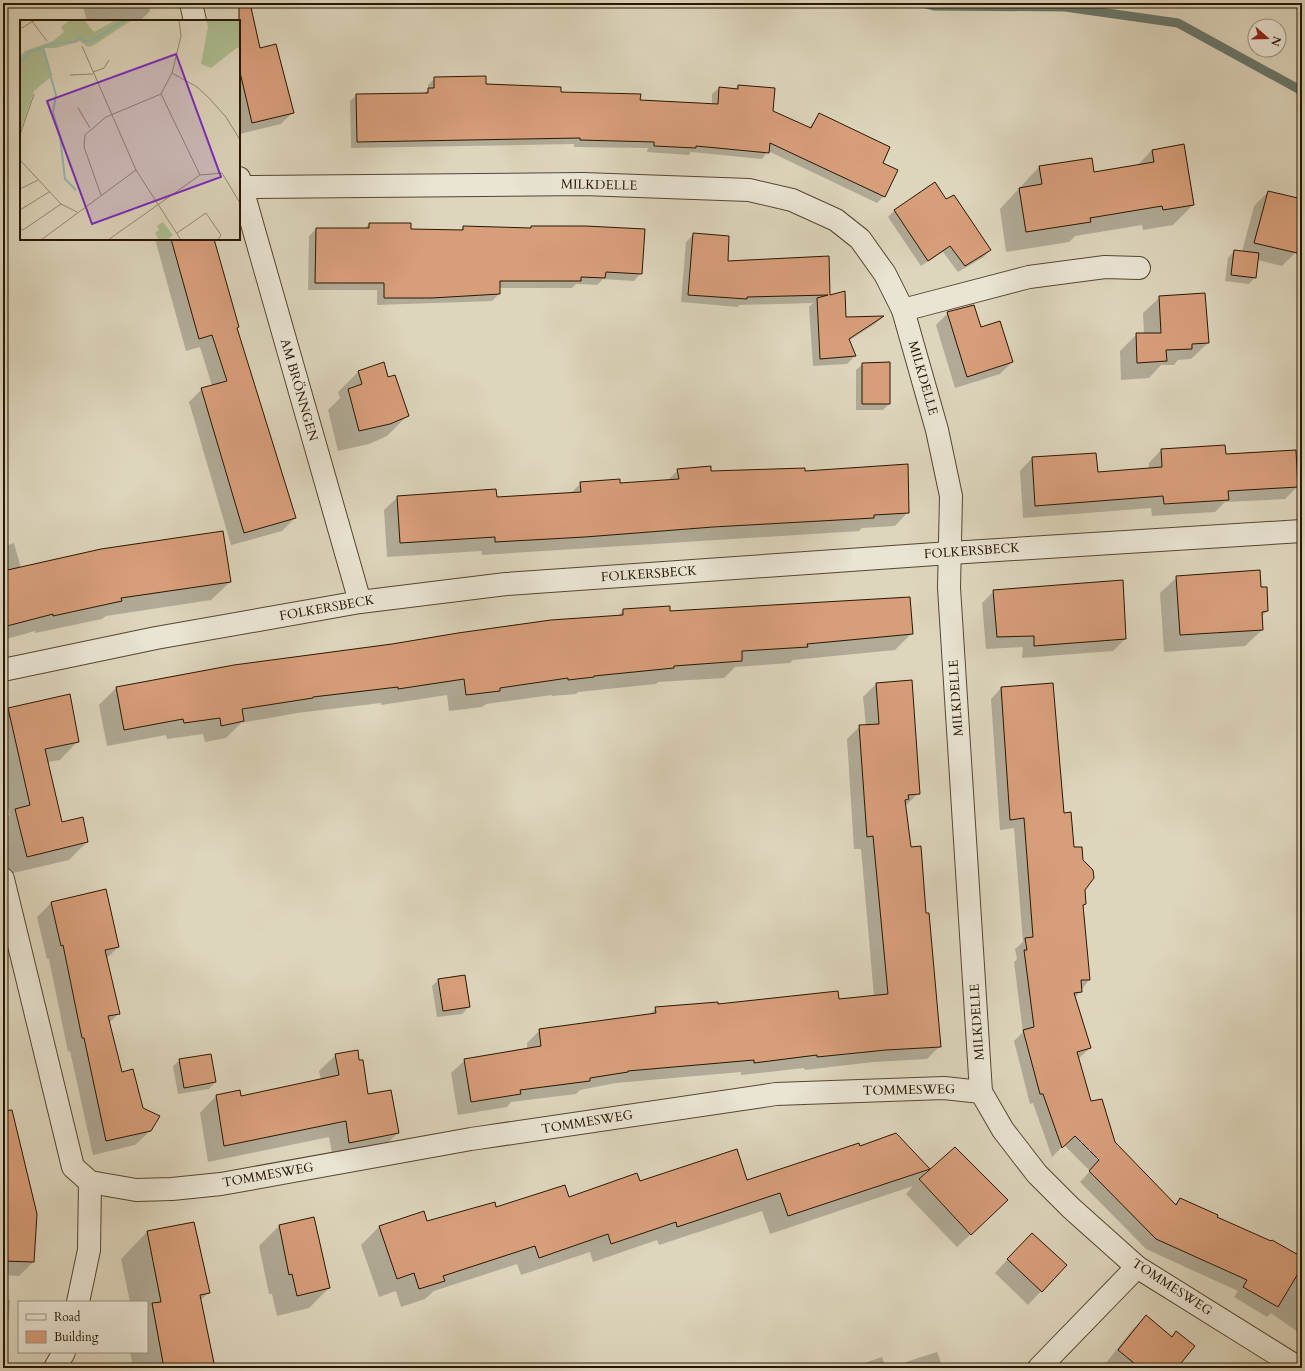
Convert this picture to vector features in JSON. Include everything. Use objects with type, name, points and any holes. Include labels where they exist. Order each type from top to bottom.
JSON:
[{"type":"street","points":[[191,3],[196,20]]},
{"type":"street","name":"MILKDELLE","points":[[240,182],[583,184],[749,190],[792,200],[836,220],[860,239],[885,274],[903,310],[937,430],[951,496],[949,588],[981,1092]]},
{"type":"street","name":"AM BRÖNNGEN","points":[[240,182],[360,602]]},
{"type":"street","points":[[903,310],[1029,277],[1105,266],[1139,268]]},
{"type":"street","name":"FOLKERSBECK","points":[[3,670],[156,638],[360,602],[506,584],[950,553],[1302,531]]},
{"type":"street","name":"TOMMESWEG","points":[[3,878],[73,1168],[90,1182],[136,1190],[172,1189],[221,1184],[471,1139],[776,1094],[944,1088],[981,1092],[1003,1130],[1037,1174],[1071,1208],[1137,1267],[1299,1368]]},
{"type":"street","points":[[78,1301],[89,1250],[90,1182]]},
{"type":"street","points":[[1039,1368],[1137,1267]]},
{"type":"street","points":[[55,1368],[63,1353]]},
{"type":"building","points":[[239,3],[250,3],[260,48],[276,44],[294,113],[252,123],[240,72]]},
{"type":"building","points":[[486,76],[486,84],[561,87],[561,92],[641,94],[640,100],[718,104],[719,87],[738,89],[738,85],[775,88],[773,111],[811,128],[819,113],[890,147],[883,163],[898,170],[885,197],[770,143],[769,153],[696,146],[696,148],[654,146],[654,142],[580,140],[580,138],[357,142],[356,94],[428,93],[428,88],[434,88],[434,77]]},
{"type":"building","points":[[1184,144],[1194,205],[1163,210],[1162,206],[1090,218],[1091,222],[1026,232],[1019,188],[1042,184],[1039,166],[1092,158],[1094,172],[1154,162],[1152,150]]},
{"type":"building","points":[[935,182],[946,199],[954,195],[991,250],[965,266],[950,246],[928,261],[894,210]]},
{"type":"building","points":[[1268,191],[1302,199],[1302,231],[1297,253],[1254,243]]},
{"type":"building","points":[[369,223],[411,223],[411,229],[463,230],[463,226],[531,228],[531,226],[585,226],[645,229],[642,274],[606,272],[605,278],[581,277],[581,281],[500,281],[500,294],[432,298],[384,298],[384,283],[315,283],[316,228],[369,228]]},
{"type":"building","points":[[693,233],[729,236],[728,261],[829,256],[830,295],[845,291],[846,317],[884,316],[849,339],[856,356],[820,359],[817,298],[828,295],[747,297],[747,299],[688,295]]},
{"type":"building","points":[[171,240],[214,240],[239,327],[237,328],[296,518],[244,533],[201,388],[227,381],[212,335],[199,339]]},
{"type":"building","points":[[1234,250],[1259,253],[1256,278],[1231,275]]},
{"type":"building","points":[[1205,293],[1209,343],[1192,344],[1192,349],[1166,350],[1167,361],[1137,363],[1136,333],[1161,333],[1159,296]]},
{"type":"building","points":[[974,305],[981,327],[1000,321],[1013,362],[967,377],[947,312]]},
{"type":"building","points":[[384,362],[388,377],[395,375],[409,416],[390,424],[359,431],[348,389],[362,384],[358,371]]},
{"type":"building","points":[[890,362],[890,404],[862,404],[862,363]]},
{"type":"building","points":[[1225,445],[1226,454],[1296,450],[1298,487],[1228,491],[1229,500],[1164,504],[1163,496],[1035,506],[1032,457],[1096,453],[1098,472],[1162,467],[1161,449]]},
{"type":"building","points":[[908,464],[909,513],[874,515],[874,518],[713,527],[585,537],[495,542],[495,537],[400,543],[397,496],[496,489],[497,497],[581,492],[580,482],[620,479],[620,483],[679,479],[677,469],[711,466],[711,471],[805,468],[805,471]]},
{"type":"building","points":[[223,531],[231,582],[121,598],[122,601],[53,616],[53,614],[3,627],[3,571],[101,549]]},
{"type":"building","points":[[1260,570],[1261,587],[1267,587],[1268,611],[1262,612],[1263,630],[1180,635],[1176,576]]},
{"type":"building","points":[[1123,580],[1126,639],[1034,646],[1034,636],[997,637],[993,590]]},
{"type":"building","points":[[910,597],[913,634],[807,644],[808,647],[742,651],[742,661],[674,666],[674,668],[568,680],[568,678],[500,688],[500,691],[466,695],[464,679],[398,689],[398,687],[313,697],[242,709],[244,721],[221,726],[220,718],[184,723],[183,719],[124,730],[116,687],[234,665],[392,644],[458,633],[551,620],[623,615],[623,609],[670,606],[670,611]]},
{"type":"building","points":[[912,680],[920,794],[908,795],[909,799],[905,800],[911,847],[921,846],[926,913],[929,913],[941,1047],[886,1050],[817,1057],[817,1055],[754,1063],[754,1060],[628,1071],[590,1078],[590,1081],[520,1090],[521,1094],[471,1102],[464,1059],[541,1046],[539,1029],[656,1013],[655,1007],[718,1002],[718,1004],[838,991],[839,999],[888,994],[873,836],[867,837],[859,725],[879,724],[876,683]]},
{"type":"building","points":[[1053,683],[1064,813],[1071,812],[1074,847],[1082,847],[1083,860],[1093,870],[1094,878],[1085,890],[1086,904],[1083,905],[1090,980],[1081,980],[1082,992],[1074,993],[1091,1048],[1077,1052],[1091,1101],[1102,1099],[1115,1142],[1176,1205],[1180,1198],[1218,1215],[1217,1217],[1271,1241],[1272,1240],[1302,1257],[1302,1267],[1278,1307],[1243,1287],[1247,1280],[1156,1239],[1089,1171],[1099,1160],[1075,1136],[1062,1148],[1043,1094],[1040,1094],[1023,1030],[1034,1027],[1024,950],[1027,950],[1025,938],[1033,937],[1024,818],[1010,820],[1001,687]]},
{"type":"building","points":[[70,694],[79,742],[45,749],[62,822],[83,817],[88,842],[27,857],[15,809],[30,805],[8,708]]},
{"type":"building","points":[[106,889],[119,947],[105,950],[120,1014],[108,1016],[122,1072],[133,1069],[143,1108],[160,1116],[151,1131],[106,1141],[84,1038],[82,1038],[63,945],[61,946],[51,902]]},
{"type":"building","points":[[465,975],[470,1007],[443,1011],[438,979]]},
{"type":"building","points":[[358,1050],[359,1060],[363,1060],[368,1094],[391,1090],[399,1133],[349,1143],[346,1121],[224,1146],[216,1095],[240,1090],[241,1096],[339,1075],[335,1054]]},
{"type":"building","points":[[211,1054],[216,1082],[184,1088],[179,1059]]},
{"type":"building","points":[[12,1110],[37,1214],[34,1262],[3,1261],[3,1111]]},
{"type":"building","points":[[896,1133],[930,1169],[788,1216],[780,1193],[677,1227],[676,1222],[611,1244],[608,1234],[539,1258],[535,1246],[443,1276],[445,1281],[419,1289],[414,1273],[397,1279],[379,1226],[424,1211],[427,1221],[495,1202],[496,1207],[565,1185],[569,1197],[637,1173],[640,1181],[737,1149],[747,1180],[859,1143],[860,1146]]},
{"type":"building","points":[[955,1147],[1008,1200],[971,1235],[919,1179]]},
{"type":"building","points":[[314,1217],[330,1288],[297,1296],[292,1274],[289,1275],[279,1225]]},
{"type":"building","points":[[194,1222],[210,1293],[200,1295],[215,1368],[164,1368],[152,1303],[161,1302],[147,1231]]},
{"type":"building","points":[[1032,1233],[1067,1265],[1042,1292],[1007,1259]]},
{"type":"building","points":[[1146,1315],[1172,1337],[1176,1331],[1195,1346],[1177,1368],[1140,1368],[1118,1350]]},
{"type":"waterway","name":"MILKDELLE","points":[[922,3],[935,6],[1065,7],[1178,23],[1302,91]]}]
